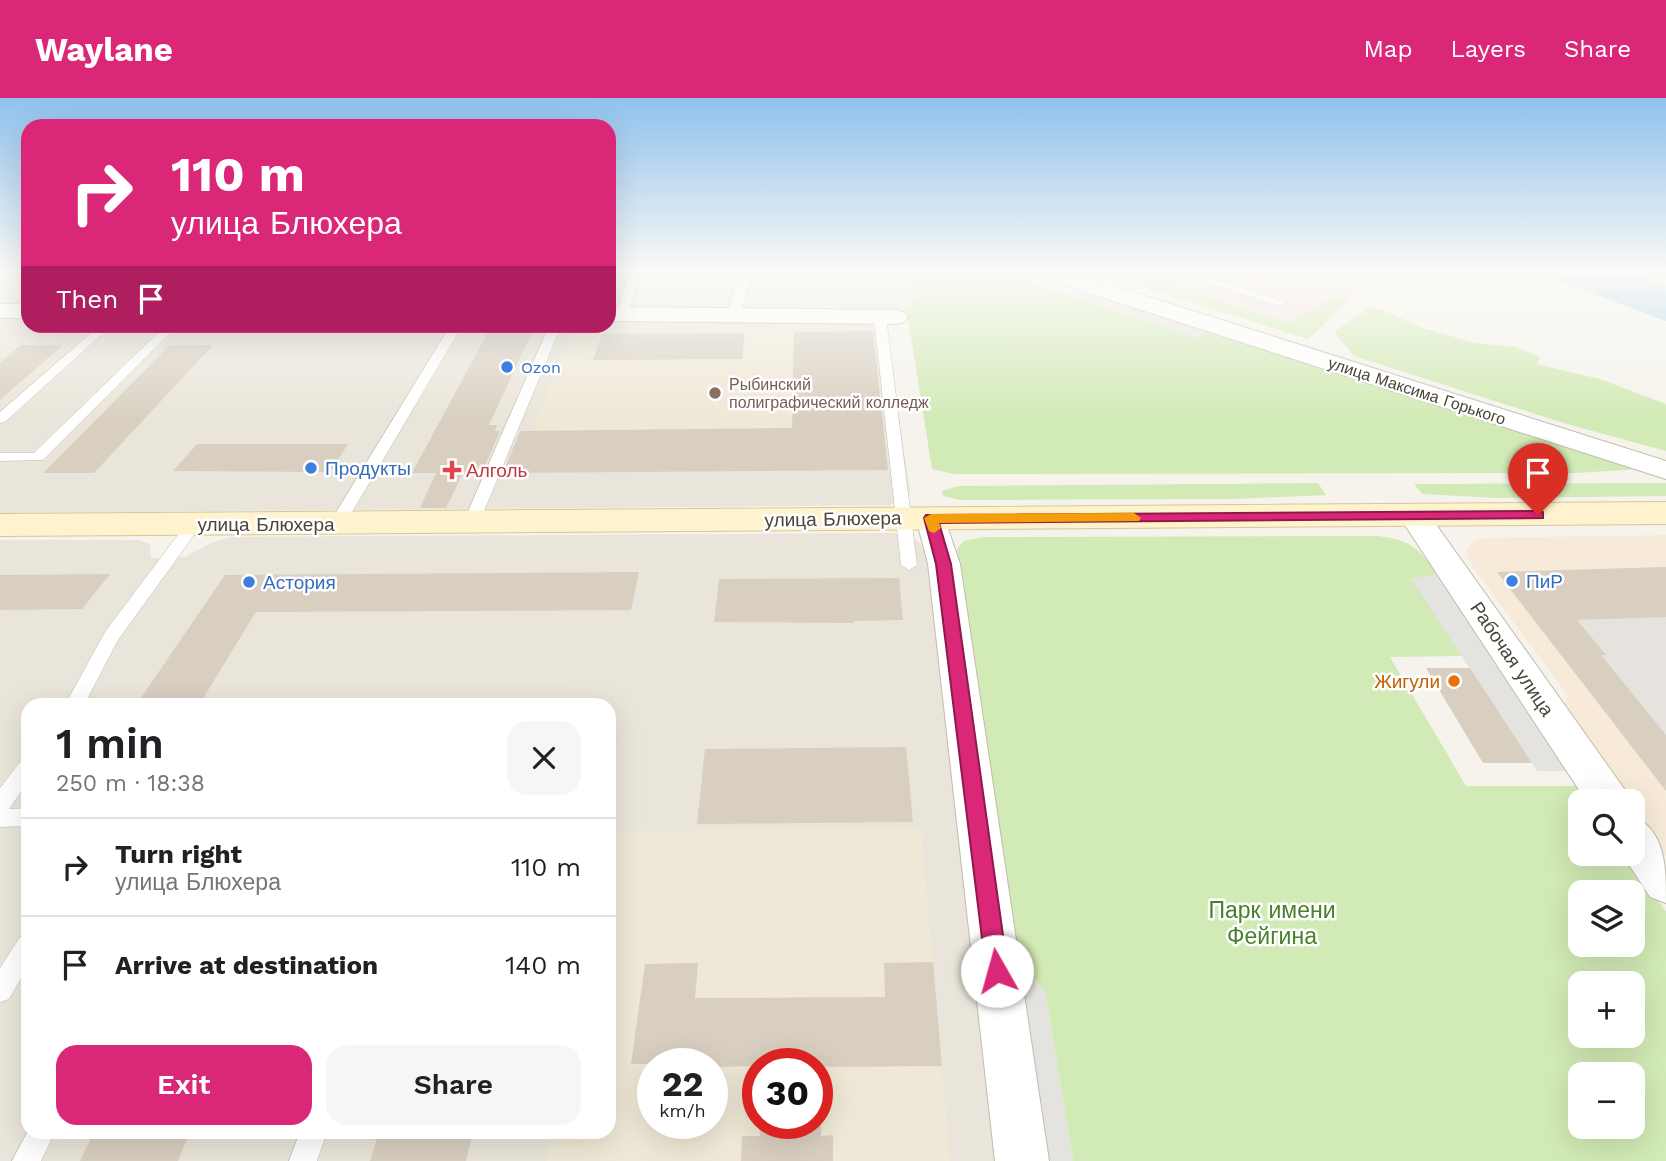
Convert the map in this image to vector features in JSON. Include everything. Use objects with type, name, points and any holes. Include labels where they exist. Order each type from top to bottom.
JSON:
[{"type":"street","name":"улица Максима Горького","points":[[1231,322],[1666,470]]},
{"type":"street","name":"улица Блюхера","points":[[0,525],[1666,513]]},
{"type":"street","name":"Рабочая улица","points":[[1414,516],[1601,789]]},
{"type":"street","points":[[917,518],[944,564],[1023,1161]]},
{"type":"street","points":[[1645,852],[1666,883]]},
{"type":"lane","points":[[889,322],[917,518],[909,565]]},
{"type":"lane","points":[[0,419],[97,333]]},
{"type":"lane","points":[[0,457],[38,457],[164,333]]},
{"type":"lane","points":[[337,524],[452,333]]},
{"type":"lane","points":[[471,523],[552,333]]},
{"type":"lane","points":[[79,698],[111,637],[194,524]]},
{"type":"lane","points":[[0,804],[21,776]]},
{"type":"lane","points":[[0,818],[21,817]]},
{"type":"lane","points":[[0,990],[21,956]]},
{"type":"lane","points":[[26,1161],[38,1139]]},
{"type":"lane","points":[[303,1161],[311,1139]]},
{"type":"shaded area","points":[[0,322],[21,322],[21,333],[616,333],[616,322],[885,323],[910,492],[905,500],[890,505],[0,513]]},
{"type":"shaded area","points":[[1147,322],[1183,322],[1209,330],[1200,339]]},
{"type":"shaded area","points":[[1258,322],[1321,322],[1304,336]]},
{"type":"shaded area","name":"Рыбинский полиграфический колледж","points":[[876,331],[878,352],[853,352],[855,379],[881,379],[884,408],[857,408],[859,439],[888,438],[891,470],[517,473],[570,334]]},
{"type":"shaded area","points":[[894,533],[912,537],[920,543],[925,552],[933,601],[1000,1161],[0,1161],[0,540],[138,540],[150,544],[151,558],[185,557],[211,543],[230,537]]},
{"type":"shaded area","points":[[1666,535],[1666,858],[1645,827],[1645,789],[1618,789],[1564,705],[1568,696],[1470,563],[1466,552],[1473,542],[1482,538]]},
{"type":"shaded area","points":[[1666,567],[1666,791],[1497,572]]},
{"type":"shaded area","points":[[1437,574],[1572,771],[1537,771],[1411,579]]},
{"type":"shaded area","points":[[921,829],[950,1161],[546,1161],[550,1139],[616,1139],[616,831]]},
{"type":"shaded area","points":[[1016,955],[1045,992],[1073,1161],[1047,1161]]},
{"type":"green space","points":[[909,322],[1150,322],[1200,338],[1209,330],[1641,469],[1576,473],[954,474],[932,469]]},
{"type":"green space","points":[[1253,322],[1327,322],[1308,339]]},
{"type":"green space","points":[[1349,322],[1409,322],[1475,343],[1516,347],[1540,357],[1536,364],[1600,379],[1666,404],[1666,451],[1567,424],[1354,356],[1334,332]]},
{"type":"green space","points":[[1318,483],[1326,495],[1233,499],[960,500],[943,496],[942,491],[959,486]]},
{"type":"green space","points":[[1666,483],[1666,496],[1497,498],[1422,494],[1414,484]]},
{"type":"green space","name":"Парк имени Фейгина","points":[[1377,536],[1405,542],[1419,551],[1437,574],[1412,579],[1462,656],[1390,657],[1466,786],[1581,786],[1583,789],[1568,789],[1568,866],[1635,866],[1644,880],[1568,880],[1568,957],[1645,957],[1645,881],[1666,912],[1666,1161],[1073,1161],[1045,992],[1016,955],[957,549],[964,541],[984,537]]},
{"type":"building","points":[[873,331],[888,470],[503,473],[520,431],[792,428],[794,332]]},
{"type":"building","points":[[487,333],[532,333],[489,425],[497,425],[495,431],[500,431],[482,473],[463,473],[446,508],[420,508],[436,473],[412,473]]},
{"type":"building","points":[[745,333],[742,359],[593,360],[602,334]]},
{"type":"building","points":[[21,345],[63,345],[0,400],[0,363]]},
{"type":"building","points":[[170,345],[213,345],[94,473],[43,473]]},
{"type":"building","points":[[197,444],[348,444],[330,472],[173,471]]},
{"type":"building","points":[[1666,567],[1666,617],[1577,620],[1606,655],[1601,655],[1666,735],[1666,791],[1497,572]]},
{"type":"building","points":[[639,572],[631,610],[256,612],[203,698],[141,698],[225,575]]},
{"type":"building","points":[[110,574],[82,609],[0,610],[0,575]]},
{"type":"building","points":[[899,578],[903,620],[854,623],[714,622],[719,579]]},
{"type":"building","points":[[1426,668],[1470,668],[1532,763],[1483,763]]},
{"type":"building","points":[[906,747],[913,822],[697,824],[705,749]]},
{"type":"building","points":[[933,962],[942,1066],[833,1067],[833,1048],[742,1048],[742,1066],[728,1067],[728,1048],[637,1048],[637,1064],[631,1064],[645,964],[698,963],[695,998],[885,997],[884,963]]},
{"type":"building","points":[[742,1136],[742,1139],[833,1139],[833,1161],[741,1161]]},
{"type":"building","points":[[91,1139],[187,1139],[178,1161],[80,1161]]},
{"type":"building","points":[[377,1139],[471,1139],[466,1161],[370,1161]]},
{"type":"slow traffic","points":[[934,528],[931,518],[1134,518]]},
{"type":"place","name":"Ozon","points":[[507,367]]},
{"type":"place","name":"Рыбинский полиграфический колледж","points":[[715,393]]},
{"type":"place","name":"Продукты","points":[[311,468]]},
{"type":"place","name":"Алголь","points":[[452,470]]},
{"type":"place","name":"ПиР","points":[[1512,581]]},
{"type":"place","name":"Астория","points":[[249,582]]},
{"type":"place","name":"Жигули","points":[[1454,681]]},
{"type":"route","points":[[997,971],[944,564],[931,518],[1538,515]]}]
